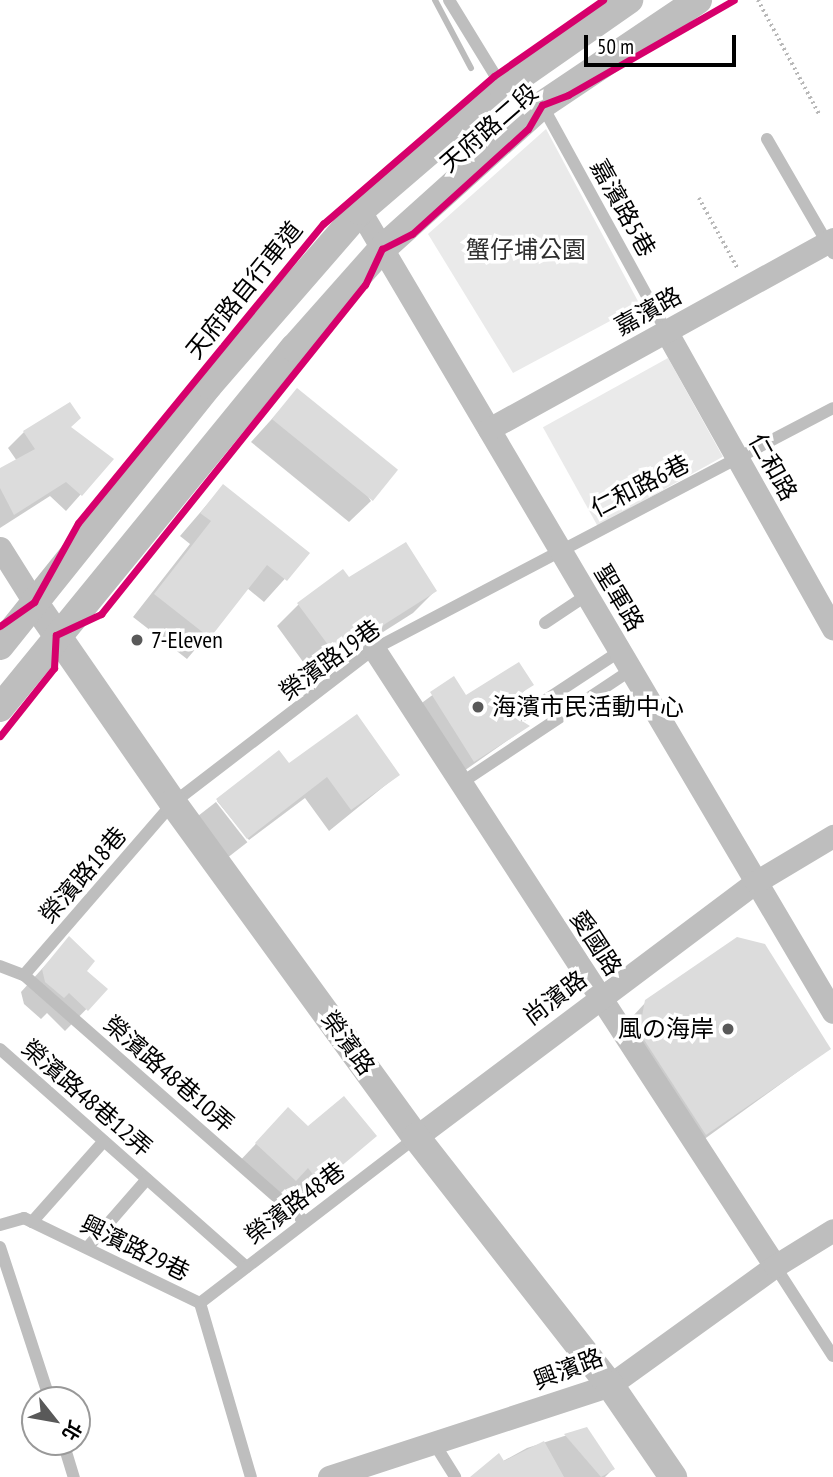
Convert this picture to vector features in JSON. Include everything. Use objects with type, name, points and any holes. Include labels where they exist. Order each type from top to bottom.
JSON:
[{"type":"street","name":"天府路二段","points":[[0,646],[209,386],[360,211],[503,88],[629,0]]},
{"type":"street","name":"天府路二段","points":[[0,708],[56,635],[294,348],[382,248],[542,105],[698,0]]},
{"type":"street","name":"聖軍路","points":[[360,211],[833,1012]]},
{"type":"street","name":"嘉濱路","points":[[489,429],[748,286],[831,245]]},
{"type":"street","name":"仁和路","points":[[666,331],[831,620]]},
{"type":"street","points":[[0,548],[34,602]]},
{"type":"street","name":"榮濱路","points":[[34,602],[173,803],[416,1137],[610,1385],[673,1477]]},
{"type":"street","name":"愛國路","points":[[374,649],[775,1266]]},
{"type":"street","name":"尚濱路","points":[[416,1137],[756,882],[833,836]]},
{"type":"street","name":"興濱路","points":[[329,1477],[610,1385],[775,1266],[833,1230]]},
{"type":"lane","points":[[449,0],[503,88]]},
{"type":"lane","name":"嘉濱路5巷","points":[[542,105],[666,331]]},
{"type":"lane","points":[[767,139],[831,245]]},
{"type":"lane","name":"仁和路6巷","points":[[560,551],[833,408]]},
{"type":"lane","name":"榮濱路19巷","points":[[173,803],[374,649],[560,551]]},
{"type":"lane","points":[[545,623],[587,595]]},
{"type":"lane","points":[[523,715],[625,660]]},
{"type":"lane","points":[[461,783],[625,660]]},
{"type":"lane","name":"榮濱路18巷","points":[[24,975],[173,803]]},
{"type":"lane","name":"榮濱路48巷10弄","points":[[0,966],[24,975],[305,1222]]},
{"type":"lane","name":"榮濱路48巷12弄","points":[[0,1049],[246,1267]]},
{"type":"lane","name":"榮濱路48巷","points":[[200,1303],[416,1137]]},
{"type":"lane","points":[[0,1225],[24,1218],[32,1222],[104,1141]]},
{"type":"lane","name":"榮濱路48巷12弄","points":[[87,1248],[147,1179]]},
{"type":"lane","name":"興濱路29巷","points":[[32,1222],[200,1303],[251,1477]]},
{"type":"lane","points":[[0,1247],[45,1386]]},
{"type":"lane","points":[[775,1266],[833,1356]]},
{"type":"lane","points":[[435,1443],[454,1477]]},
{"type":"lane","points":[[67,1456],[74,1477]]},
{"type":"path","points":[[758,0],[819,114]]},
{"type":"path","points":[[699,198],[748,286]]},
{"type":"green space","name":"蟹仔埔公園","points":[[546,129],[640,305],[513,373],[428,234]]},
{"type":"green space","points":[[668,358],[723,457],[598,526],[543,427]]},
{"type":"building","points":[[297,388],[398,470],[373,501],[272,419]]},
{"type":"building","points":[[70,402],[81,418],[71,427],[114,459],[82,496],[66,482],[14,515],[0,488],[0,468],[35,449],[23,431]]},
{"type":"building","points":[[223,484],[310,553],[287,581],[267,565],[210,638],[154,594],[211,521],[200,513]]},
{"type":"building","points":[[406,542],[437,591],[385,624],[340,661],[297,603],[343,569],[349,577]]},
{"type":"building","name":"海濱市民活動中心","points":[[519,662],[534,685],[513,698],[519,707],[514,716],[530,726],[474,762],[430,692],[454,676],[466,695]]},
{"type":"building","points":[[357,714],[400,775],[351,810],[327,777],[247,839],[216,799],[279,750],[289,763]]},
{"type":"building","points":[[69,936],[95,961],[87,971],[108,989],[88,1011],[69,993],[64,998],[45,982],[42,969]]},
{"type":"building","points":[[737,937],[765,944],[831,1049],[706,1135],[639,1032],[645,1000]]},
{"type":"building","points":[[344,1096],[377,1136],[320,1184],[308,1168],[296,1181],[255,1143],[288,1107],[308,1126]]},
{"type":"building","points":[[587,1427],[615,1469],[601,1477],[564,1434]]},
{"type":"building","points":[[544,1441],[564,1477],[470,1477],[499,1453],[504,1461]]},
{"type":"waterway","points":[[435,0],[471,68]]},
{"type":"cycle path","name":"天府路自行車道","points":[[0,626],[34,602],[78,523],[323,224],[494,76],[603,0]]},
{"type":"cycle path","points":[[0,736],[54,668],[56,635],[101,614],[365,285],[382,249],[412,234],[528,129],[542,105],[568,95],[734,0]]},
{"type":"place","name":"7-Eleven","points":[[137,640]]},
{"type":"place","name":"海濱市民活動中心","points":[[478,707]]},
{"type":"place","name":"風の海岸","points":[[728,1029]]}]
